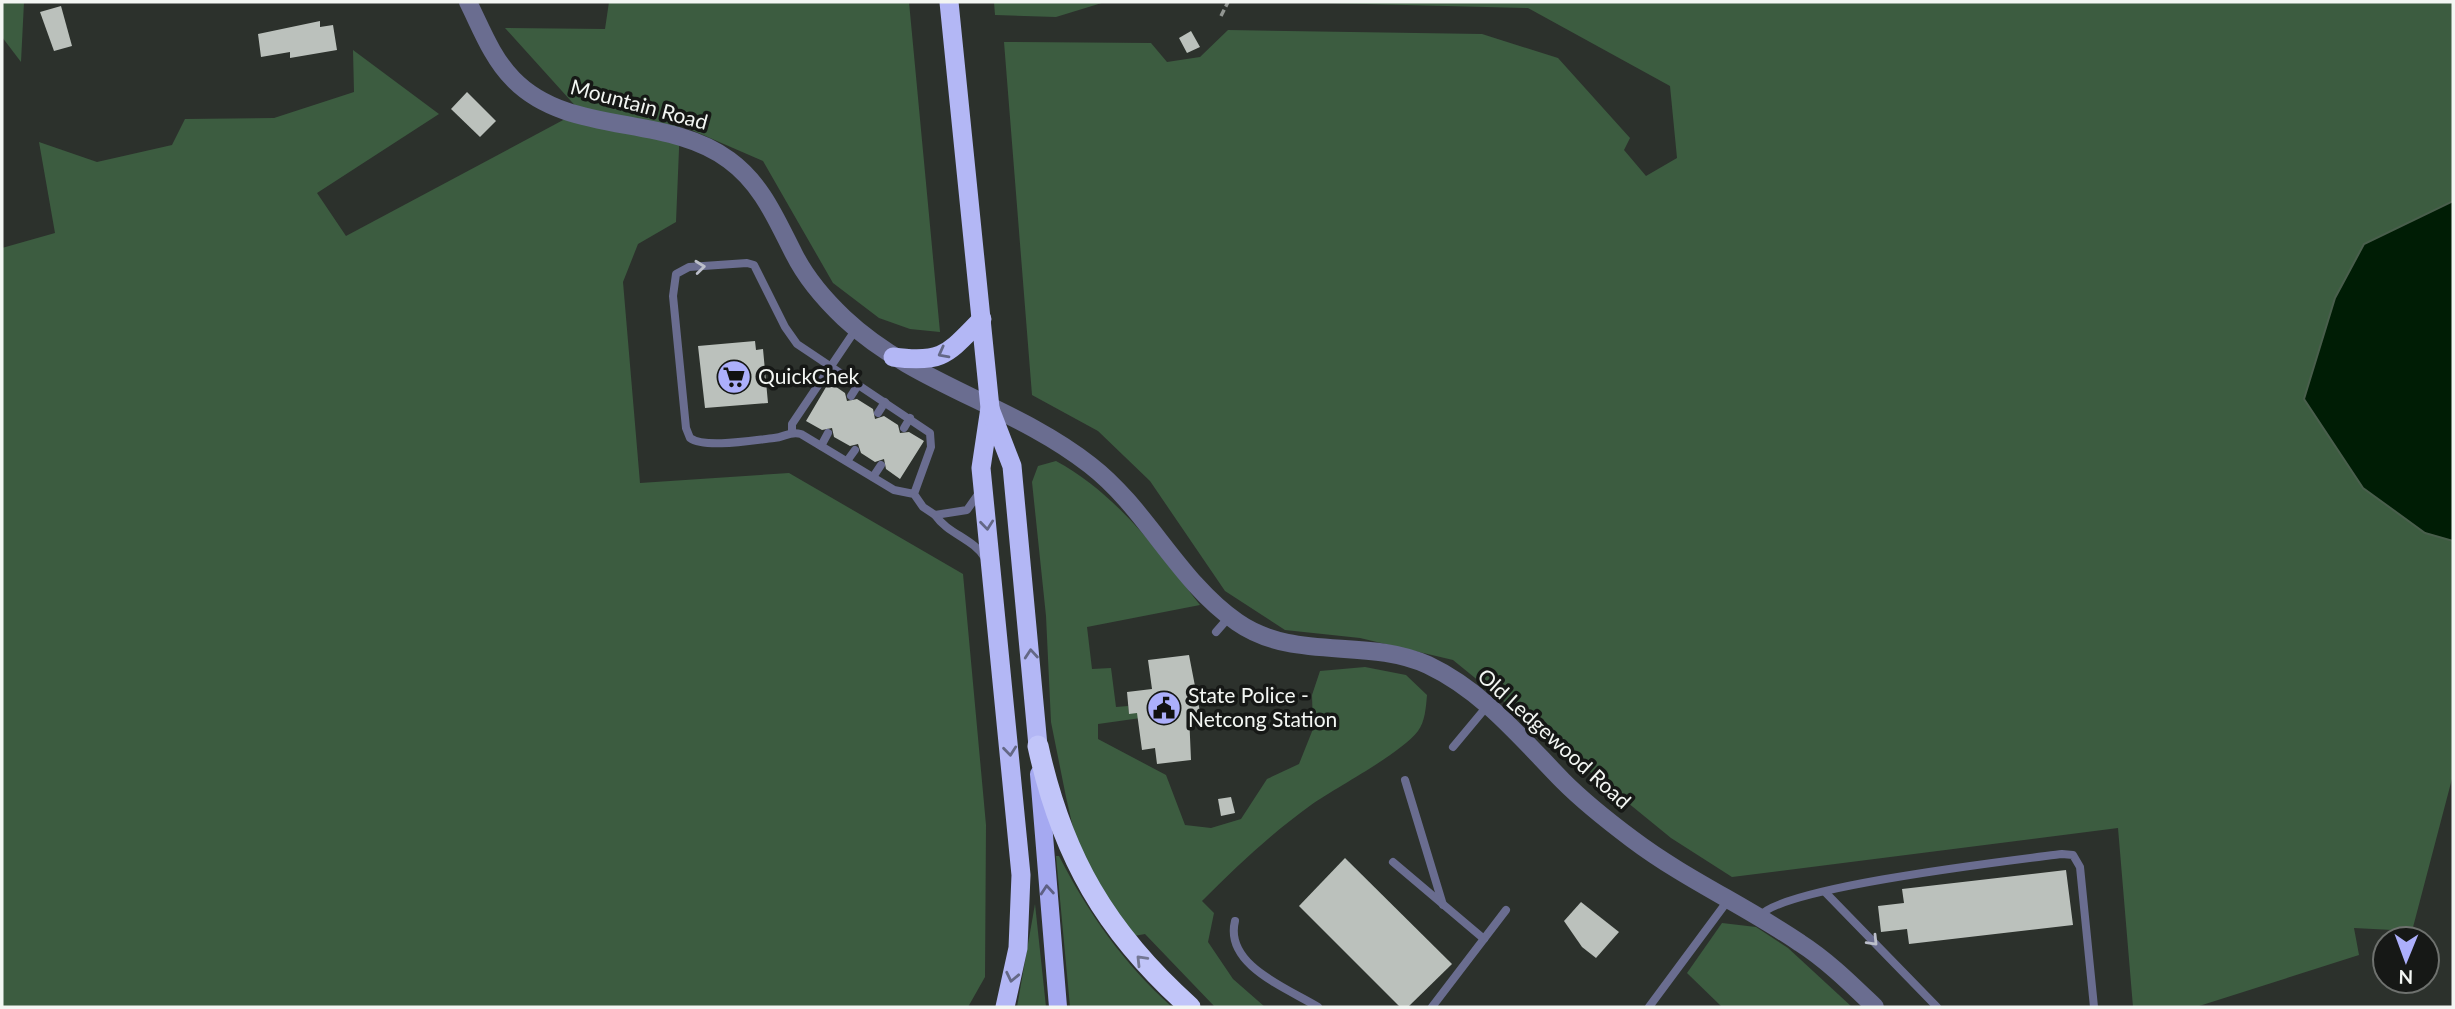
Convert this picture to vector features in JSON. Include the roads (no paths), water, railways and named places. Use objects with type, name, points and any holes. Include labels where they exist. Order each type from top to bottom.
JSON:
[{"type":"highway","points":[[949,2],[990,408],[981,468],[1021,875],[1018,948],[1005,1007]]},
{"type":"highway","points":[[893,357],[925,359],[943,355],[982,319]]},
{"type":"highway","points":[[990,408],[1012,466],[1038,746],[1052,807],[1065,840],[1099,905],[1130,948],[1189,1007]]},
{"type":"main road","points":[[1038,746],[1058,1007]]},
{"type":"street","name":"Mountain Road","points":[[468,2],[498,60],[523,89],[551,104],[583,115],[689,138],[734,163],[757,187],[774,212],[804,270],[825,298],[856,329],[893,357],[990,408]]},
{"type":"street","name":"Old Ledgewood Road","points":[[990,408],[1042,435],[1090,465],[1148,525],[1208,597],[1230,616],[1264,637],[1284,643],[1390,655],[1423,663],[1488,705],[1597,811],[1634,841],[1824,960],[1875,1007]]},
{"type":"lane","points":[[914,494],[932,442],[928,429],[830,367],[793,340],[758,269],[751,263],[689,267],[674,278],[686,428],[690,438],[708,444],[777,438],[792,432],[821,446],[894,490],[914,494],[944,527],[978,549],[992,576]]},
{"type":"lane","points":[[792,432],[792,424],[856,329]]},
{"type":"lane","points":[[851,396],[858,385]]},
{"type":"lane","points":[[878,413],[885,402]]},
{"type":"lane","points":[[904,428],[910,418]]},
{"type":"lane","points":[[821,446],[828,433]]},
{"type":"lane","points":[[847,461],[855,450]]},
{"type":"lane","points":[[873,477],[881,465]]},
{"type":"lane","points":[[935,515],[967,510],[983,488]]},
{"type":"lane","points":[[1216,632],[1230,616]]},
{"type":"lane","points":[[1453,747],[1488,705]]},
{"type":"lane","points":[[1405,779],[1443,905]]},
{"type":"lane","points":[[1759,917],[1774,905],[1900,877],[2062,853],[2073,855],[2080,867],[2095,1007]]},
{"type":"lane","points":[[1393,862],[1484,939]]},
{"type":"lane","points":[[1825,892],[1937,1007]]},
{"type":"lane","points":[[1649,1007],[1729,900]]},
{"type":"lane","points":[[1433,1007],[1506,910]]},
{"type":"lane","points":[[1235,921],[1234,943],[1244,961],[1318,1007]]},
{"type":"place","name":"QuickChek","points":[[734,377]]},
{"type":"place","name":"State Police - Netcong Station","points":[[1164,708]]}]
